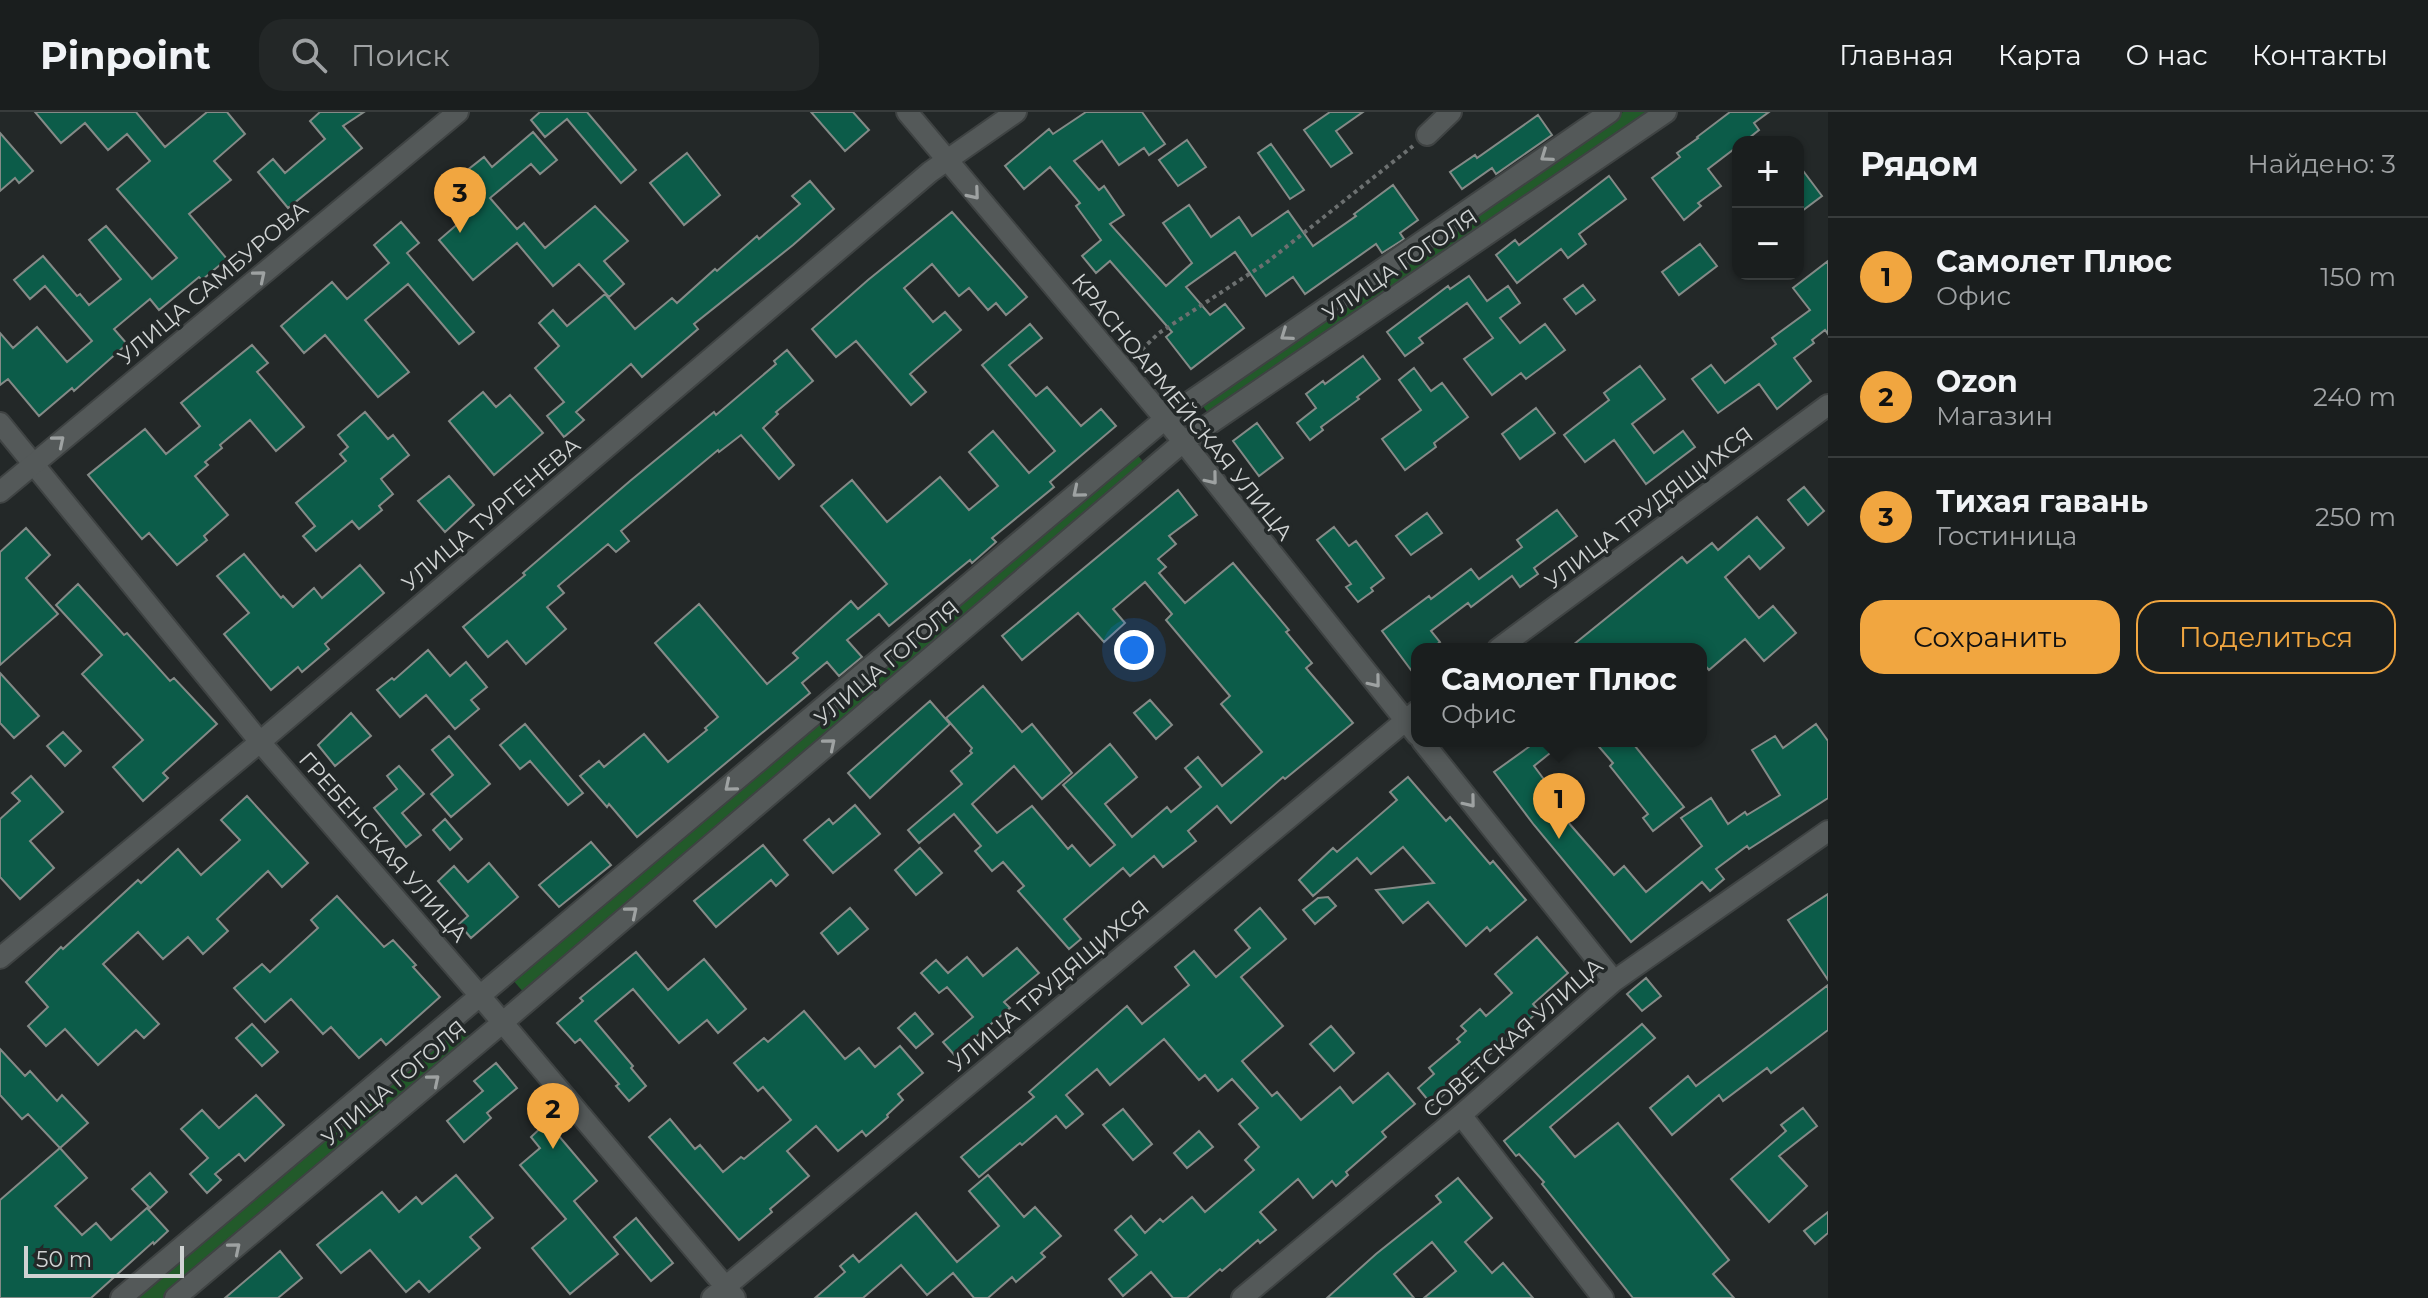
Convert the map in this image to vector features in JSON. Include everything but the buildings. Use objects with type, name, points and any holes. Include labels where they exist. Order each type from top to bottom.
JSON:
[{"type":"street","name":"УЛИЦА САМБУРОВА","points":[[0,492],[458,112]]},
{"type":"street","name":"КРАСНОАРМЕЙСКАЯ УЛИЦА","points":[[907,112],[1165,419],[1411,720]]},
{"type":"street","name":"УЛИЦА ТУРГЕНЕВА","points":[[0,958],[260,742],[945,160],[1016,112]]},
{"type":"street","points":[[1427,135],[1451,112]]},
{"type":"street","name":"УЛИЦА ГОГОЛЯ","points":[[121,1298],[1165,419],[1610,112]]},
{"type":"street","name":"УЛИЦА ГОГОЛЯ","points":[[175,1298],[1183,442],[1666,112]]},
{"type":"street","name":"УЛИЦА ТРУДЯЩИХСЯ","points":[[1506,643],[1828,405]]},
{"type":"street","name":"ГРЕБЕНСКАЯ УЛИЦА","points":[[0,423],[260,742],[481,997],[725,1294]]},
{"type":"street","name":"УЛИЦА ТРУДЯЩИХСЯ","points":[[725,1294],[1411,724]]},
{"type":"street","points":[[1427,747],[1614,981]]},
{"type":"street","name":"СОВЕТСКАЯ УЛИЦА","points":[[1242,1298],[1461,1115],[1614,981],[1828,831]]},
{"type":"street","points":[[1461,1115],[1603,1298]]},
{"type":"path","points":[[1122,368],[1159,333],[1266,263],[1427,135]]},
{"type":"green space","points":[[1623,112],[1657,112],[1211,417],[1199,401]]},
{"type":"green space","points":[[1136,453],[1148,468],[525,994],[512,979]]},
{"type":"green space","points":[[459,1025],[471,1038],[164,1298],[136,1298]]},
{"type":"place","name":"Тихая гавань","points":[[460,233]]},
{"type":"place","name":"Самолет Плюс","points":[[1559,839]]},
{"type":"place","name":"Ozon","points":[[553,1149]]}]
